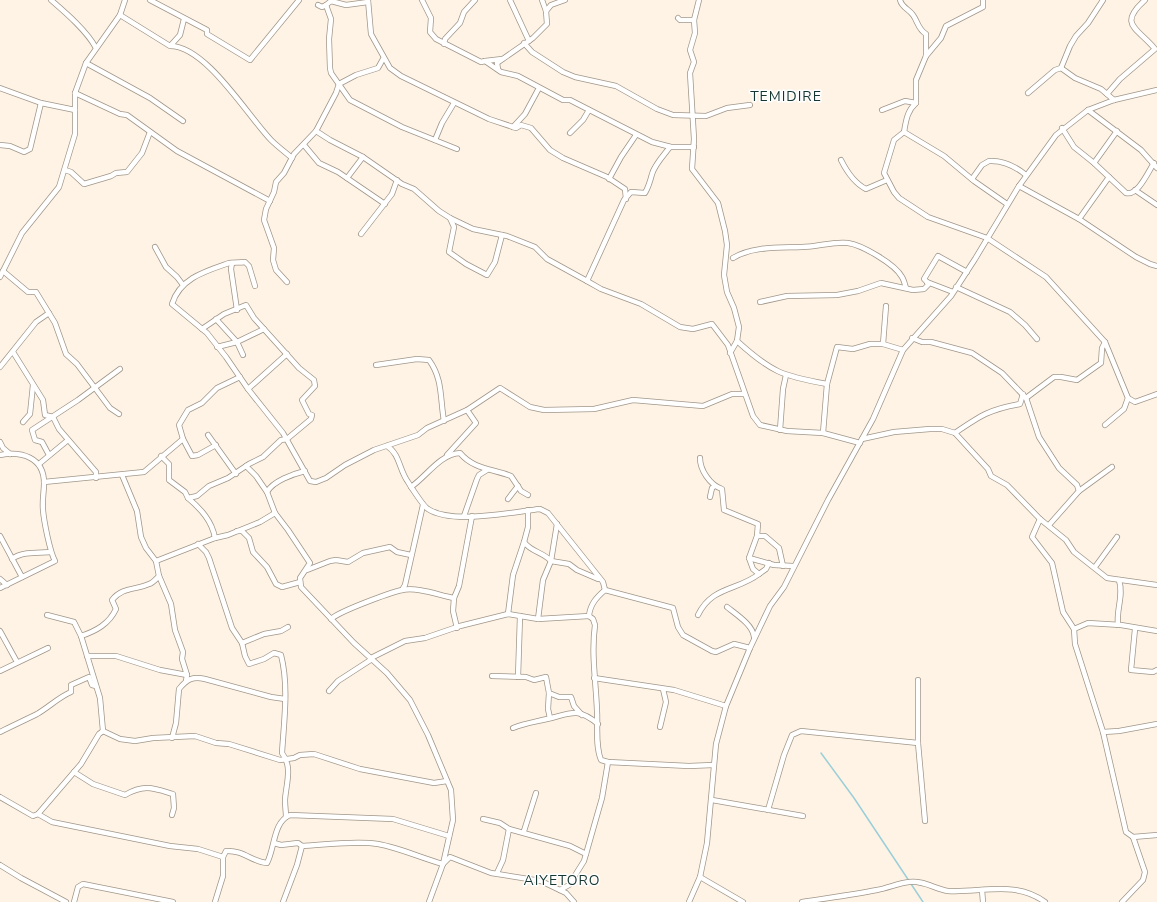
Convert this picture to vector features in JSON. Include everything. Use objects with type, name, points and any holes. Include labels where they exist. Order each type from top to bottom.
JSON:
[{"type":"street","points":[[0,277],[22,233],[59,187],[75,134],[75,93],[86,63],[120,15],[125,0]]},
{"type":"street","points":[[150,0],[207,30],[207,34],[250,60],[299,0]]},
{"type":"street","points":[[422,0],[431,18],[430,32],[436,39],[481,62],[502,58]]},
{"type":"street","points":[[444,44],[445,39],[460,23],[464,12],[475,0]]},
{"type":"street","points":[[510,0],[526,42],[532,52],[563,72],[575,77],[616,86],[673,115],[706,116],[727,108],[750,105]]},
{"type":"street","points":[[498,69],[496,63],[526,42],[546,24],[546,11],[542,0]]},
{"type":"street","points":[[546,11],[551,6],[565,0]]},
{"type":"street","points":[[699,0],[694,20],[695,33],[690,50],[694,62],[690,73],[694,147],[692,169],[718,203],[725,231],[726,245],[724,275],[727,292],[738,320],[739,331],[737,341],[730,353]]},
{"type":"street","points":[[900,0],[903,7],[912,13],[920,30],[926,34],[926,56]]},
{"type":"street","points":[[916,104],[916,80],[926,56],[941,38],[946,26],[983,7],[983,0]]},
{"type":"street","points":[[1028,93],[1050,73],[1060,68],[1073,41],[1088,23],[1103,0]]},
{"type":"street","points":[[1107,94],[1120,79],[1156,48],[1133,26],[1131,19],[1134,9],[1145,0]]},
{"type":"street","points":[[54,1],[83,29],[91,38],[96,48]]},
{"type":"street","points":[[318,6],[322,7],[331,2],[346,6],[368,1],[372,34],[383,59],[390,68],[401,76],[489,120],[513,127],[522,126],[531,128],[550,150],[609,179],[625,189],[626,199]]},
{"type":"street","points":[[326,5],[331,19],[329,39],[330,68],[350,100],[402,127],[457,149]]},
{"type":"street","points":[[120,15],[170,46],[177,46],[199,58],[214,70],[272,141],[292,158]]},
{"type":"street","points":[[678,18],[680,20],[694,20]]},
{"type":"street","points":[[170,46],[180,35],[184,19]]},
{"type":"street","points":[[286,282],[276,270],[273,260],[274,248],[264,220],[266,209],[276,182],[284,173],[292,158],[316,131],[336,93],[339,84],[356,75],[378,68],[383,59]]},
{"type":"street","points":[[485,61],[498,69],[518,76],[563,100],[570,100],[652,142],[670,147],[694,147]]},
{"type":"street","points":[[86,63],[150,98],[183,121]]},
{"type":"street","points":[[1060,68],[1107,94],[1114,100]]},
{"type":"street","points":[[0,88],[41,103],[75,110]]},
{"type":"street","points":[[513,127],[525,114],[539,88]]},
{"type":"street","points":[[689,902],[700,877],[707,844],[712,800],[713,765],[718,729],[726,706],[750,648],[770,606],[784,587],[873,418],[903,350],[953,292],[988,238],[1018,186],[1046,147],[1062,128],[1088,110],[1114,100],[1157,90]]},
{"type":"street","points":[[75,93],[120,114],[127,114],[177,152],[270,201]]},
{"type":"street","points":[[882,110],[905,101],[916,104]]},
{"type":"street","points":[[0,145],[10,146],[24,152],[30,149],[41,103]]},
{"type":"street","points":[[435,140],[442,123],[454,103]]},
{"type":"street","points":[[916,104],[911,108],[907,116],[904,132],[894,140],[884,173],[899,198],[928,217],[988,238],[1046,277],[1105,342],[1128,398],[1135,402],[1157,394]]},
{"type":"street","points":[[570,133],[583,120],[589,110]]},
{"type":"street","points":[[1088,110],[1141,150],[1157,168]]},
{"type":"street","points":[[1062,128],[1074,148],[1094,163],[1126,193],[1129,194],[1135,190],[1154,163]]},
{"type":"street","points":[[316,131],[363,157],[397,180],[420,193],[439,211],[450,218],[473,229],[502,235],[535,247],[548,259],[601,289],[641,304],[680,327],[693,329],[712,324],[728,345],[744,394],[753,416],[760,425],[780,430],[823,433],[861,441],[894,432],[942,429],[955,433],[988,469],[991,476],[1007,484],[1040,520],[1049,525],[1058,535],[1066,540],[1074,552],[1095,567],[1100,574],[1107,578],[1157,585]]},
{"type":"street","points":[[1094,163],[1117,131]]},
{"type":"street","points":[[65,170],[71,172],[84,184],[111,176],[116,173],[127,172],[142,153],[150,132]]},
{"type":"street","points":[[904,132],[944,156],[972,179],[1007,204]]},
{"type":"street","points":[[609,179],[621,157],[636,135]]},
{"type":"street","points":[[304,145],[319,163],[347,178],[385,204]]},
{"type":"street","points":[[587,281],[599,258],[613,222],[626,199],[631,192],[645,192],[650,185],[652,174],[658,163],[670,147]]},
{"type":"street","points":[[347,178],[355,170],[363,157]]},
{"type":"street","points":[[841,160],[851,177],[860,186],[866,188],[887,180]]},
{"type":"street","points":[[972,179],[982,165],[989,161],[1002,162],[1014,166],[1026,175]]},
{"type":"street","points":[[1079,219],[1109,178]]},
{"type":"street","points":[[362,234],[392,194],[397,180]]},
{"type":"street","points":[[1018,186],[1079,219],[1136,257],[1150,264],[1157,265]]},
{"type":"street","points":[[1135,190],[1157,205]]},
{"type":"street","points":[[450,218],[454,227],[449,252],[466,264],[487,275],[495,262],[502,235]]},
{"type":"street","points":[[733,258],[744,253],[780,247],[803,247],[847,243],[856,245],[889,263],[902,277],[906,288]]},
{"type":"street","points":[[155,247],[166,267],[177,277],[183,286]]},
{"type":"street","points":[[760,302],[787,296],[837,295],[858,291],[882,283],[913,290],[924,289],[928,285],[924,279],[938,256],[967,272]]},
{"type":"street","points":[[255,286],[249,266],[245,262],[232,263],[198,274],[183,286],[175,295],[172,302],[173,306],[202,329],[226,357],[286,439],[310,481],[316,482],[326,478],[345,465],[374,450],[418,435],[427,428],[468,410],[500,388],[530,407],[544,410],[594,409],[635,400],[703,406],[732,394],[744,394]]},
{"type":"street","points":[[232,263],[231,269],[237,310]]},
{"type":"street","points":[[4,271],[28,292],[36,292],[49,312],[66,354],[77,364],[110,408],[119,414]]},
{"type":"street","points":[[927,282],[953,292]]},
{"type":"street","points":[[956,287],[1010,312],[1026,325],[1037,339]]},
{"type":"street","points":[[188,498],[204,491],[219,481],[236,474],[246,466],[263,457],[282,440],[286,439],[311,419],[312,415],[309,414],[302,400],[315,386],[314,380],[299,368],[254,318],[246,305],[237,310],[224,314],[202,329]]},
{"type":"street","points":[[883,344],[886,306]]},
{"type":"street","points":[[0,367],[36,322],[49,312]]},
{"type":"street","points":[[216,319],[238,342],[243,355]]},
{"type":"street","points":[[217,347],[238,342],[264,329]]},
{"type":"street","points":[[912,338],[972,353],[1002,373],[1024,396],[1039,437],[1059,468],[1077,485],[1079,491]]},
{"type":"street","points":[[737,341],[759,362],[777,372],[827,384]]},
{"type":"street","points":[[955,433],[980,415],[1001,407],[1020,404],[1024,396],[1054,377],[1077,380],[1087,374],[1101,363],[1102,348],[1105,342]]},
{"type":"street","points":[[823,433],[827,384],[837,347],[854,349],[870,344],[883,344],[903,350]]},
{"type":"street","points":[[13,352],[43,400],[45,416],[53,417],[68,440],[96,472],[96,478]]},
{"type":"street","points":[[248,389],[287,354]]},
{"type":"street","points":[[376,366],[417,359],[429,360],[442,391],[444,421]]},
{"type":"street","points":[[49,455],[42,442],[35,440],[32,430],[95,388],[120,369]]},
{"type":"street","points":[[780,430],[782,389],[786,375]]},
{"type":"street","points":[[216,445],[198,455],[192,456],[183,439],[179,425],[188,410],[202,403],[217,388],[240,377]]},
{"type":"street","points":[[23,422],[30,414],[33,384]]},
{"type":"street","points":[[1105,425],[1124,408],[1128,398]]},
{"type":"street","points":[[411,487],[444,457],[476,423],[468,410]]},
{"type":"street","points":[[208,435],[236,474]]},
{"type":"street","points":[[44,482],[144,472],[161,456],[183,439]]},
{"type":"street","points":[[39,464],[68,440]]},
{"type":"street","points":[[0,442],[3,448],[10,454]]},
{"type":"street","points":[[387,446],[394,450],[399,466],[411,487],[422,500],[423,505],[405,585],[402,590]]},
{"type":"street","points":[[0,588],[55,561],[51,552],[43,512],[44,482],[39,464],[34,458],[24,454],[2,454],[3,448]]},
{"type":"street","points":[[444,457],[460,453],[466,460],[487,470],[510,476],[525,494],[528,494]]},
{"type":"street","points":[[161,456],[169,464],[169,480],[185,492],[188,498],[198,506],[213,528],[215,538]]},
{"type":"street","points":[[700,458],[700,465],[706,475],[715,486],[722,489],[724,492],[724,510],[758,524],[757,536],[749,558],[753,569],[759,574]]},
{"type":"street","points":[[236,531],[242,531],[248,538],[254,552],[267,568],[276,584],[282,587],[300,582],[310,563],[275,513],[267,492],[256,476],[246,466]]},
{"type":"street","points":[[1049,525],[1079,491],[1112,467]]},
{"type":"street","points":[[464,516],[479,475],[487,470]]},
{"type":"street","points":[[267,492],[274,485],[294,474],[305,471]]},
{"type":"street","points":[[122,475],[137,511],[141,537],[146,548],[156,561],[159,576],[171,604],[174,625],[183,652],[182,659],[186,681]]},
{"type":"street","points":[[508,499],[518,486]]},
{"type":"street","points":[[710,497],[715,486]]},
{"type":"street","points":[[423,505],[440,514],[464,516],[486,517],[528,510],[540,510],[548,513],[603,582],[604,590],[594,601],[589,616]]},
{"type":"street","points":[[508,614],[514,575],[528,527],[528,510]]},
{"type":"street","points":[[156,561],[198,544],[228,535],[260,522],[275,513]]},
{"type":"street","points":[[457,628],[453,611],[454,598],[458,586],[472,516]]},
{"type":"street","points":[[1040,520],[1032,537],[1052,563],[1063,612],[1074,629],[1075,644],[1103,732],[1126,832],[1133,836],[1157,835]]},
{"type":"street","points":[[538,620],[543,580],[551,561],[557,524]]},
{"type":"street","points":[[0,536],[22,577]]},
{"type":"street","points":[[757,536],[765,536],[779,548],[783,566]]},
{"type":"street","points":[[1095,567],[1117,537]]},
{"type":"street","points":[[524,542],[529,549],[547,556],[551,561],[569,564],[577,570],[594,576],[603,582]]},
{"type":"street","points":[[198,544],[206,552],[209,558],[232,628],[242,643],[245,656],[249,664],[264,659],[274,653],[281,655],[285,671],[285,723],[282,753],[287,759],[289,771],[285,800],[286,817]]},
{"type":"street","points":[[307,570],[330,561],[336,560],[348,562],[363,553],[382,547],[390,546],[397,552],[411,555]]},
{"type":"street","points":[[12,559],[16,556],[27,554],[51,552]]},
{"type":"street","points":[[749,558],[783,566],[794,566]]},
{"type":"street","points":[[698,615],[704,604],[712,596],[736,585],[744,585],[766,569],[769,563]]},
{"type":"street","points":[[81,636],[100,627],[111,619],[116,609],[112,600],[116,594],[134,587],[150,584],[159,576]]},
{"type":"street","points":[[0,579],[7,585]]},
{"type":"street","points":[[1118,625],[1117,618],[1122,595],[1120,580]]},
{"type":"street","points":[[300,582],[301,587],[331,619],[407,696],[417,710],[447,781],[453,804],[454,820],[443,864],[429,902]]},
{"type":"street","points":[[331,619],[348,609],[402,590],[420,591],[454,598]]},
{"type":"street","points":[[604,590],[673,608],[678,627],[683,635],[712,651],[716,652],[734,644],[750,648]]},
{"type":"street","points":[[727,607],[753,631],[754,639]]},
{"type":"street","points":[[329,691],[338,681],[372,659],[405,641],[426,638],[508,614],[538,620],[589,616],[593,619],[595,625],[592,663],[601,760],[608,762],[689,766],[713,765]]},
{"type":"street","points":[[0,797],[33,816],[38,814],[74,772],[103,731],[100,698],[81,636],[74,622],[47,615]]},
{"type":"street","points":[[518,677],[520,616]]},
{"type":"street","points":[[1074,629],[1088,623],[1118,625],[1135,629],[1157,631]]},
{"type":"street","points":[[242,643],[264,634],[281,631],[288,627]]},
{"type":"street","points":[[1135,629],[1131,670],[1153,672],[1157,670]]},
{"type":"street","points":[[0,631],[17,662]]},
{"type":"street","points":[[0,671],[48,648]]},
{"type":"street","points":[[87,656],[116,656],[160,670],[186,675]]},
{"type":"street","points":[[0,732],[37,714],[58,701],[61,696],[71,692],[71,685],[89,676],[92,685],[96,686]]},
{"type":"street","points":[[492,676],[518,677],[534,680],[546,677],[549,693],[548,709],[550,718]]},
{"type":"street","points":[[172,738],[176,723],[179,689],[186,681],[196,677],[271,697],[285,699]]},
{"type":"street","points":[[594,678],[663,689],[695,696],[726,706]]},
{"type":"street","points":[[918,680],[918,743],[925,821]]},
{"type":"street","points":[[660,726],[666,702],[663,689]]},
{"type":"street","points":[[549,693],[559,697],[571,697],[574,706],[582,714]]},
{"type":"street","points":[[513,728],[532,721],[550,718],[565,713],[582,714],[598,724]]},
{"type":"street","points":[[1103,732],[1119,732],[1157,724]]},
{"type":"street","points":[[103,731],[120,739],[135,741],[153,738],[195,736],[216,743],[229,744],[280,760],[300,755],[314,754],[360,769],[434,783],[447,781]]},
{"type":"street","points":[[768,810],[784,755],[792,735],[801,731],[918,743]]},
{"type":"street","points":[[560,890],[569,885],[581,868],[602,798],[608,762]]},
{"type":"street","points":[[74,772],[93,784],[125,795],[137,788],[150,788],[173,794],[174,808],[172,815]]},
{"type":"street","points":[[524,831],[536,793]]},
{"type":"street","points":[[712,800],[803,816]]},
{"type":"street","points":[[38,814],[52,822],[170,846],[198,849],[222,857]]},
{"type":"street","points":[[215,902],[223,876],[222,857],[226,851],[244,853],[262,863],[267,863],[279,824],[286,817],[301,815],[393,819],[449,836]]},
{"type":"street","points":[[483,819],[495,822],[509,829],[524,831],[570,846],[586,854]]},
{"type":"street","points":[[497,873],[503,859],[509,829]]},
{"type":"street","points":[[1122,902],[1143,880],[1145,872],[1133,836]]},
{"type":"street","points":[[274,843],[281,845],[298,843],[302,846],[329,843],[377,843],[443,864]]},
{"type":"street","points":[[283,902],[297,865],[302,846]]},
{"type":"street","points":[[443,864],[450,857],[491,873],[541,881],[566,893],[574,902]]},
{"type":"street","points":[[0,865],[66,902]]},
{"type":"street","points":[[700,877],[743,902]]},
{"type":"street","points":[[802,902],[872,891],[910,882],[918,882],[948,890],[1009,889],[1023,891],[1034,894],[1045,902]]},
{"type":"street","points":[[74,902],[78,887],[83,884],[152,900],[173,902]]},
{"type":"street","points":[[982,890],[983,902]]},
{"type":"waterway","points":[[821,753],[854,798],[923,902]]},
{"type":"district","name":"TEMIDIRE","points":[[786,96]]},
{"type":"district","name":"AIYETORO","points":[[562,880]]}]
